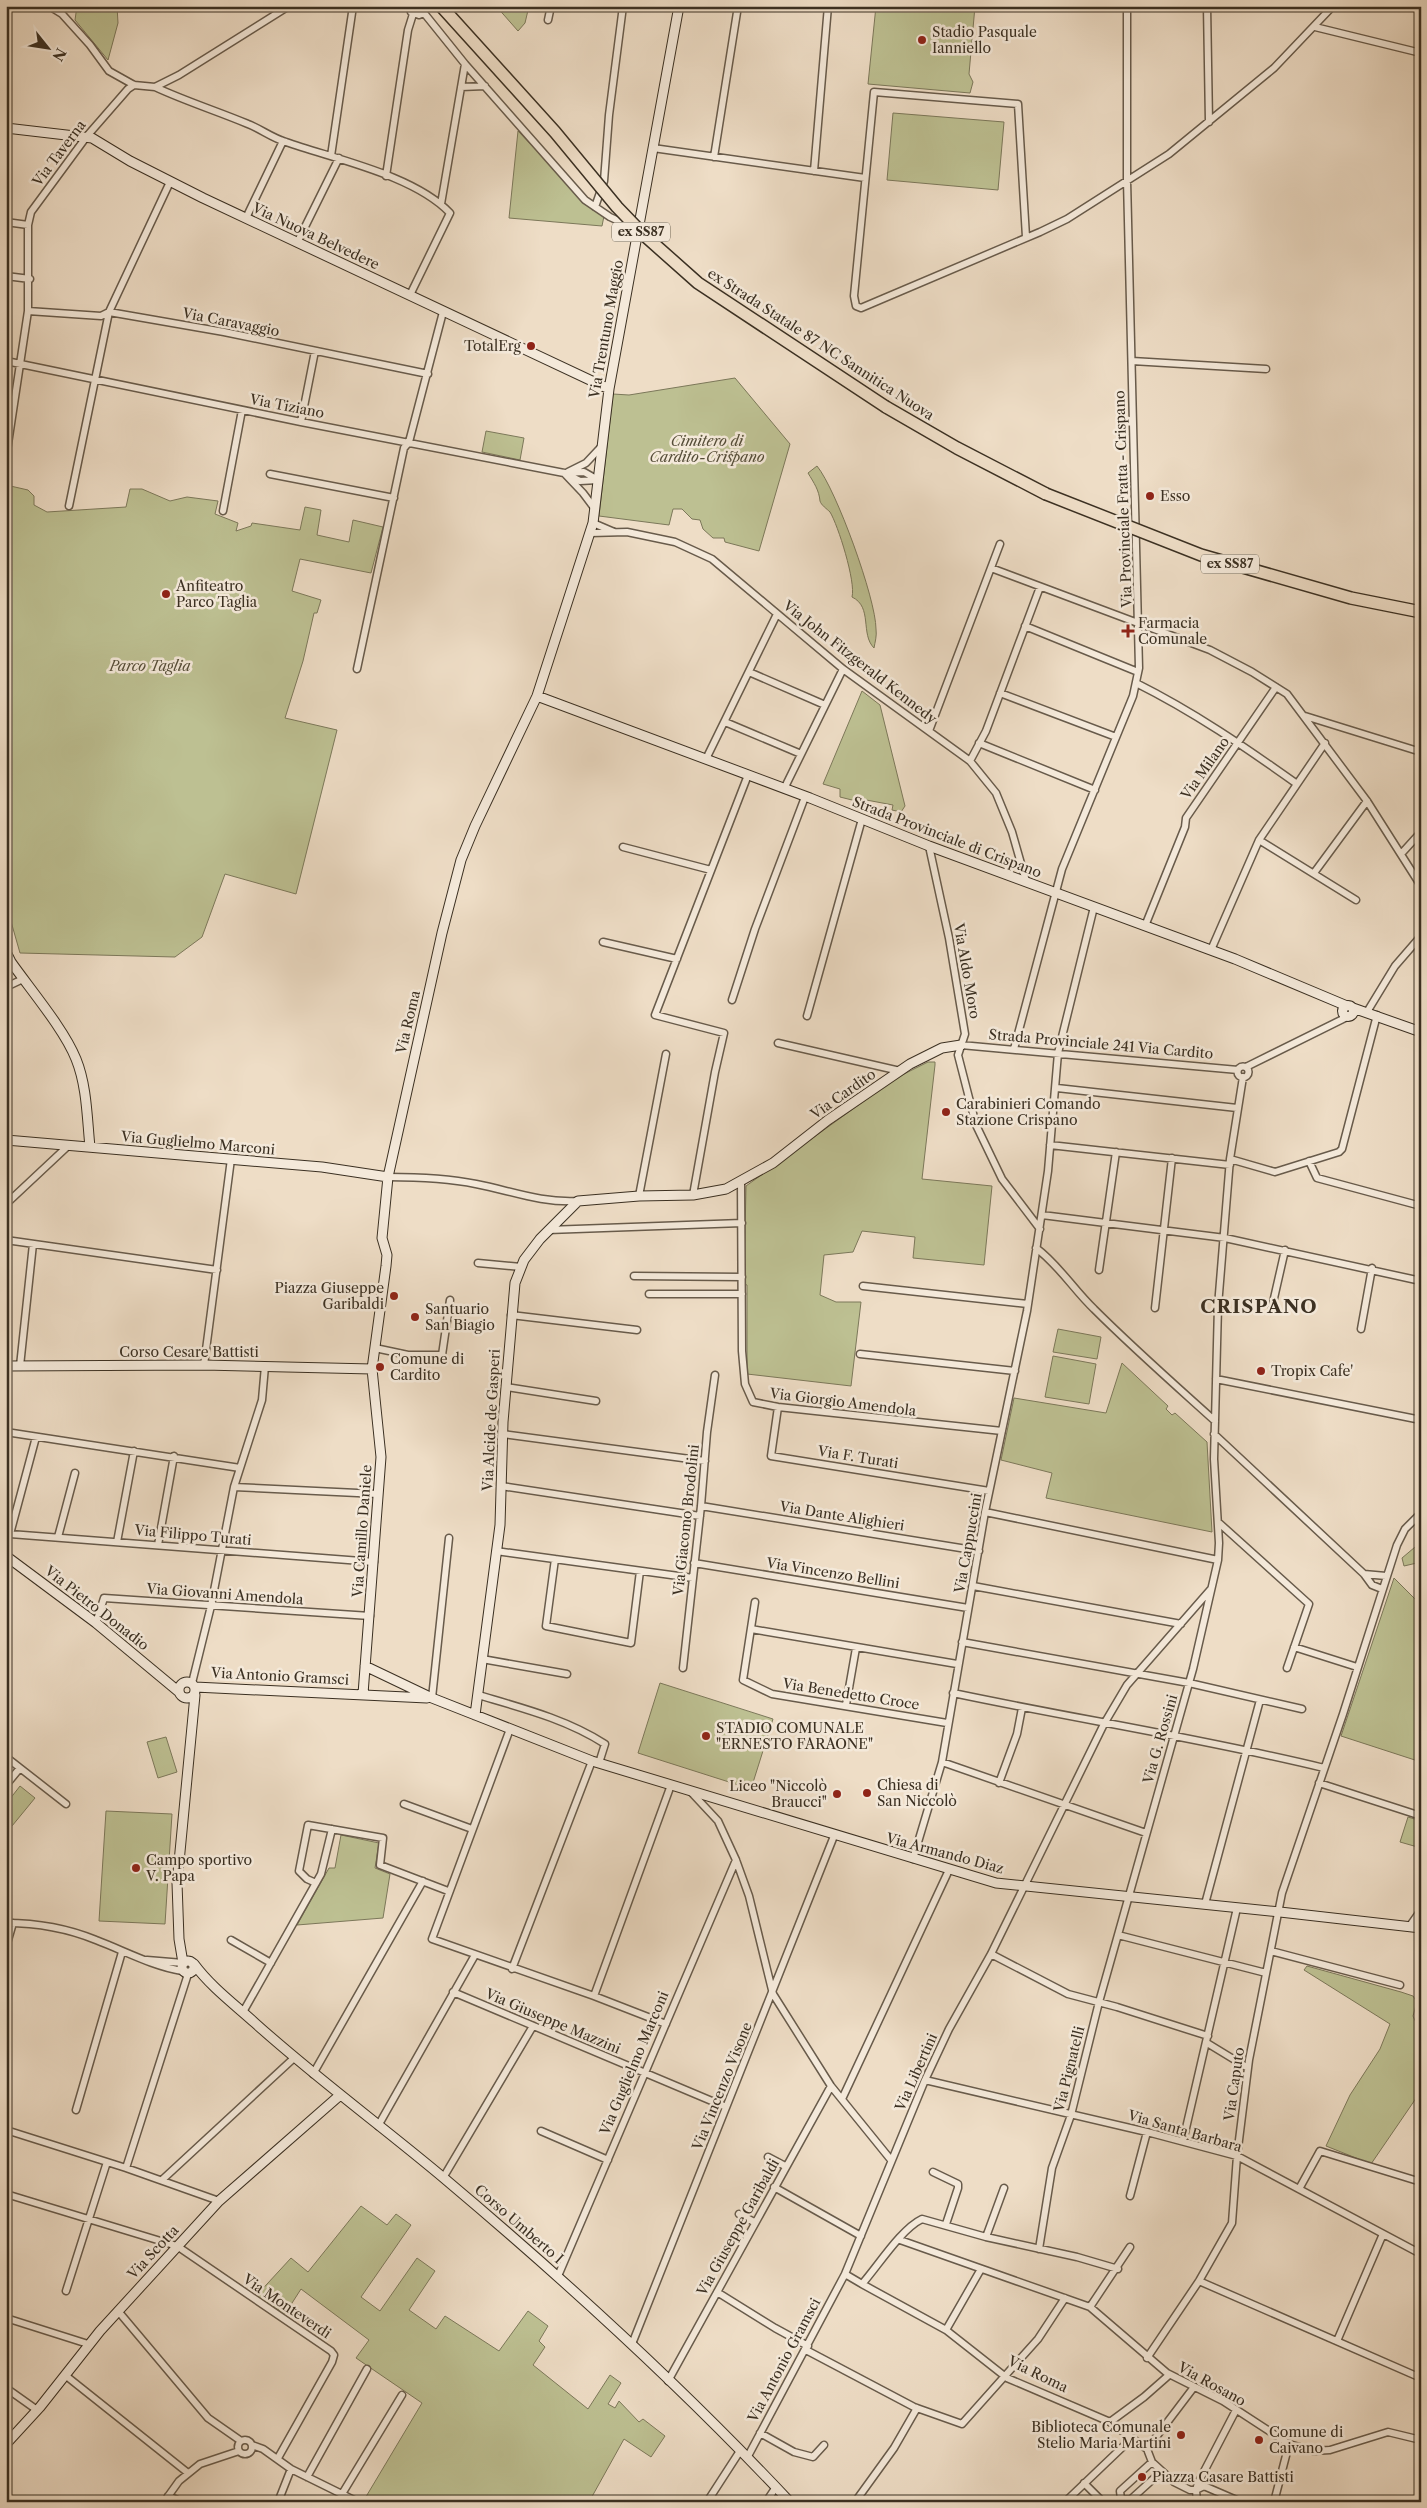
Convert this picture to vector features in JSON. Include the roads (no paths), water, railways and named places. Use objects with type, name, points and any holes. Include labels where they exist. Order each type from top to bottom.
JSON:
[{"type":"highway","name":"ex Strada Statale 87 NC Sannitica Nuova","points":[[441,6],[554,132],[617,207],[673,262],[698,283],[886,407],[957,448],[1046,494],[1201,555],[1333,593],[1421,612]]},
{"type":"street","points":[[49,6],[62,14],[110,71],[134,85],[155,87],[251,125],[283,141],[339,158],[386,176],[431,197],[441,204],[450,213],[410,295]]},
{"type":"street","points":[[155,87],[179,75],[289,6]]},
{"type":"street","points":[[331,156],[353,6]]},
{"type":"street","points":[[386,176],[408,30],[413,14],[409,6]]},
{"type":"street","points":[[548,20],[551,6]]},
{"type":"street","points":[[595,207],[604,181],[609,115],[623,6]]},
{"type":"street","name":"Via Trentuno Maggio","points":[[590,533],[593,522],[609,389],[679,6]]},
{"type":"street","points":[[714,157],[738,6]]},
{"type":"street","points":[[814,171],[828,6]]},
{"type":"street","name":"Via Provinciale Fratta - Crispano","points":[[1014,1049],[1062,869],[1133,696],[1138,672],[1139,624],[1127,180],[1127,6]]},
{"type":"street","points":[[1207,6],[1210,122]]},
{"type":"street","points":[[1026,237],[1018,104],[874,92],[854,296],[856,306],[861,308],[1026,237],[1067,219],[1111,193],[1127,180],[1170,154],[1210,122],[1274,68],[1315,28],[1333,6]]},
{"type":"street","points":[[413,14],[419,15],[425,9],[465,64],[555,167],[595,207],[623,223],[636,239]]},
{"type":"street","points":[[1315,28],[1421,53]]},
{"type":"street","points":[[441,204],[465,64]]},
{"type":"street","name":"Via Taverna","points":[[6,457],[9,427],[28,311],[30,279],[28,225],[31,212],[87,136],[128,89],[134,85]]},
{"type":"street","points":[[461,88],[485,86]]},
{"type":"street","name":"Via Nuova Belvedere","points":[[6,128],[87,136],[170,182],[609,389]]},
{"type":"street","points":[[246,218],[283,141]]},
{"type":"street","points":[[653,148],[865,178]]},
{"type":"street","points":[[297,243],[339,158]]},
{"type":"street","points":[[69,506],[109,312],[170,182]]},
{"type":"street","points":[[623,223],[640,214]]},
{"type":"street","points":[[6,222],[28,225]]},
{"type":"street","points":[[6,276],[30,279]]},
{"type":"street","name":"Via Caravaggio","points":[[28,311],[101,316],[109,312],[428,374]]},
{"type":"street","points":[[357,669],[404,448],[409,442],[443,312]]},
{"type":"street","points":[[301,422],[315,351]]},
{"type":"street","name":"Via Tiziano","points":[[6,360],[301,422],[564,473],[584,472],[598,480]]},
{"type":"street","points":[[1132,361],[1266,368]]},
{"type":"street","points":[[222,511],[242,410]]},
{"type":"street","points":[[594,509],[583,493],[564,473],[586,462],[602,446]]},
{"type":"street","points":[[270,474],[394,498]]},
{"type":"street","name":"Via John Fitzgerald Kennedy","points":[[593,522],[615,532]]},
{"type":"street","name":"Via John Fitzgerald Kennedy","points":[[590,533],[627,532],[675,542],[712,559],[843,669],[970,761],[996,793],[1012,832],[1026,882]]},
{"type":"street","name":"Via Roma","points":[[372,1369],[387,1255],[382,1238],[388,1177],[434,969],[461,860],[474,826],[537,696],[590,533]]},
{"type":"street","points":[[928,731],[1000,544]]},
{"type":"street","points":[[991,568],[1210,650],[1287,694],[1367,801],[1421,886]]},
{"type":"street","points":[[970,761],[1000,693],[1040,587]]},
{"type":"street","points":[[706,759],[777,614]]},
{"type":"street","points":[[1025,626],[1138,672]]},
{"type":"street","points":[[784,789],[843,669]]},
{"type":"street","points":[[749,672],[825,705]]},
{"type":"street","points":[[1136,683],[1179,704],[1238,742],[1297,784]]},
{"type":"street","name":"Via Milano","points":[[1145,926],[1185,827],[1186,818],[1276,687]]},
{"type":"street","points":[[1000,693],[1116,737]]},
{"type":"street","name":"Strada Provinciale di Crispano","points":[[537,696],[806,797],[929,846],[1211,950],[1350,1007],[1421,1032]]},
{"type":"street","points":[[1304,716],[1421,752]]},
{"type":"street","points":[[725,722],[802,754]]},
{"type":"street","points":[[1211,950],[1259,840],[1325,743]]},
{"type":"street","points":[[979,744],[1095,790]]},
{"type":"street","points":[[693,1195],[715,1072],[724,1033],[655,1016],[748,775]]},
{"type":"street","points":[[732,1000],[755,929],[806,797]]},
{"type":"street","points":[[1314,874],[1367,801]]},
{"type":"street","points":[[807,1016],[862,819]]},
{"type":"street","points":[[1402,854],[1421,832]]},
{"type":"street","points":[[1259,840],[1356,900]]},
{"type":"street","name":"Via Aldo Moro","points":[[929,846],[949,938],[965,1034],[958,1055],[976,1125],[1002,1179],[1040,1229]]},
{"type":"street","points":[[623,847],[711,870]]},
{"type":"street","name":"Via Cappuccini","points":[[913,1859],[942,1762],[957,1664],[973,1586],[985,1512],[1028,1304],[1042,1214],[1057,1088],[1058,1053],[1094,907]]},
{"type":"street","points":[[1367,1012],[1395,966],[1421,936]]},
{"type":"street","points":[[603,942],[677,960]]},
{"type":"street","points":[[6,952],[22,979],[68,1043],[76,1058],[81,1075],[90,1147]]},
{"type":"street","points":[[6,987],[22,979]]},
{"type":"street","points":[[1246,1067],[1248,1074],[1243,1077],[1239,1075],[1238,1070],[1241,1067],[1246,1067],[1347,1016],[1343,1012],[1350,1007]]},
{"type":"street","points":[[1050,1145],[1230,1162],[1275,1172],[1339,1152],[1342,1148],[1377,1016]]},
{"type":"street","points":[[778,1043],[900,1071]]},
{"type":"street","name":"Strada Provinciale 241 Via Cardito","points":[[961,1045],[1238,1070]]},
{"type":"street","name":"Via Cardito","points":[[745,1180],[900,1071],[942,1048],[961,1045]]},
{"type":"street","points":[[639,1196],[666,1054]]},
{"type":"street","name":"Via G. Rossini","points":[[1129,1896],[1189,1683],[1218,1560],[1214,1422],[1218,1306],[1230,1162],[1243,1077]]},
{"type":"street","points":[[1057,1088],[1237,1108]]},
{"type":"street","name":"Via Guglielmo Marconi","points":[[6,1140],[322,1167],[388,1177]]},
{"type":"street","points":[[6,1204],[69,1146]]},
{"type":"street","points":[[1099,1270],[1116,1152]]},
{"type":"street","points":[[1155,1308],[1172,1158]]},
{"type":"street","points":[[204,1365],[231,1159]]},
{"type":"street","points":[[1309,1161],[1317,1178],[1421,1206]]},
{"type":"street","points":[[388,1177],[429,1177],[477,1184],[553,1202],[639,1196],[693,1195],[726,1189],[745,1180]]},
{"type":"street","name":"Via Giorgio Amendola","points":[[745,1180],[742,1223],[742,1352],[746,1390],[756,1404],[1002,1431]]},
{"type":"street","name":"Via Alcide de Gasperi","points":[[475,1716],[496,1551],[514,1283],[521,1267],[548,1230],[578,1201]]},
{"type":"street","points":[[1042,1214],[1225,1238],[1372,1268],[1421,1281]]},
{"type":"street","points":[[548,1230],[742,1223]]},
{"type":"street","points":[[6,1240],[217,1270]]},
{"type":"street","points":[[20,1366],[33,1244]]},
{"type":"street","points":[[1036,1248],[1049,1257],[1066,1280],[1095,1310],[1214,1422]]},
{"type":"street","points":[[1272,1308],[1285,1250]]},
{"type":"street","points":[[478,1263],[521,1267]]},
{"type":"street","points":[[1361,1329],[1372,1268]]},
{"type":"street","points":[[634,1276],[742,1277]]},
{"type":"street","points":[[863,1286],[1028,1304]]},
{"type":"street","points":[[649,1294],[742,1294]]},
{"type":"street","points":[[375,1348],[408,1355],[442,1355],[450,1300]]},
{"type":"street","points":[[511,1315],[637,1330]]},
{"type":"street","points":[[860,1354],[1015,1371]]},
{"type":"street","name":"Corso Cesare Battisti","points":[[6,1366],[204,1365],[372,1369]]},
{"type":"street","points":[[192,1687],[180,1685],[181,1695],[189,1698],[192,1687],[211,1606],[234,1487],[262,1400],[265,1366]]},
{"type":"street","name":"Via Camillo Daniele","points":[[363,1694],[381,1458],[372,1369]]},
{"type":"street","name":"Via Giacomo Brodolini","points":[[683,1668],[715,1375]]},
{"type":"street","points":[[1216,1379],[1421,1420]]},
{"type":"street","points":[[506,1387],[596,1401]]},
{"type":"street","name":"Via F. Turati","points":[[778,1407],[771,1456],[989,1491]]},
{"type":"street","points":[[6,1432],[174,1456],[240,1468]]},
{"type":"street","points":[[503,1434],[705,1461]]},
{"type":"street","points":[[1214,1434],[1364,1574],[1372,1585],[1382,1590]]},
{"type":"street","points":[[8,1535],[36,1437]]},
{"type":"street","points":[[117,1542],[134,1451]]},
{"type":"street","points":[[158,1545],[174,1456]]},
{"type":"street","points":[[58,1537],[75,1473]]},
{"type":"street","points":[[501,1486],[700,1516]]},
{"type":"street","points":[[234,1487],[378,1494]]},
{"type":"street","name":"Via Dante Alighieri","points":[[701,1506],[979,1551]]},
{"type":"street","points":[[985,1512],[1218,1560]]},
{"type":"street","name":"Via Caputo","points":[[1147,2358],[1199,2281],[1232,2223],[1237,2156],[1248,2068],[1280,1912],[1282,1893],[1400,1537],[1412,1520],[1421,1514]]},
{"type":"street","points":[[1218,1522],[1308,1604],[1287,1668]]},
{"type":"street","name":"Via Filippo Turati","points":[[8,1535],[58,1537],[374,1562]]},
{"type":"street","points":[[432,1698],[449,1538]]},
{"type":"street","points":[[496,1551],[693,1578]]},
{"type":"street","name":"Via Pietro Donadio","points":[[6,1556],[96,1623],[169,1682],[193,1709]]},
{"type":"street","points":[[555,1559],[546,1626],[631,1643],[640,1571]]},
{"type":"street","name":"Via Vincenzo Bellini","points":[[694,1563],[968,1608]]},
{"type":"street","points":[[1364,1574],[1386,1576]]},
{"type":"street","points":[[973,1586],[1181,1624]]},
{"type":"street","name":"Via Libertini","points":[[845,2274],[891,2160],[949,2029],[990,1954],[1104,1724],[1127,1685],[1212,1588]]},
{"type":"street","name":"Via Giovanni Amendola","points":[[96,1623],[104,1598],[370,1616]]},
{"type":"street","name":"Via Benedetto Croce","points":[[755,1602],[743,1680],[772,1694],[947,1723]]},
{"type":"street","points":[[752,1629],[957,1664]]},
{"type":"street","points":[[962,1642],[1189,1683],[1302,1709]]},
{"type":"street","points":[[1294,1646],[1357,1667]]},
{"type":"street","points":[[846,1705],[856,1648]]},
{"type":"street","points":[[482,1658],[568,1674]]},
{"type":"street","points":[[365,1666],[475,1716]]},
{"type":"street","points":[[169,1682],[192,1687]]},
{"type":"street","points":[[396,1696],[405,1691],[402,1684]]},
{"type":"street","points":[[188,1967],[180,1952],[178,1883],[193,1709],[192,1687]]},
{"type":"street","name":"Via Antonio Gramsci","points":[[192,1687],[432,1698]]},
{"type":"street","points":[[953,1693],[1104,1724],[1245,1749],[1324,1768]]},
{"type":"street","points":[[478,1695],[539,1713],[585,1732],[605,1744],[595,1762],[512,1969]]},
{"type":"street","points":[[1205,1904],[1245,1749],[1260,1700]]},
{"type":"street","points":[[999,1783],[1017,1734],[1022,1708]]},
{"type":"street","name":"Via Armando Diaz","points":[[475,1716],[595,1762],[834,1836],[996,1883],[1421,1928]]},
{"type":"street","points":[[510,1729],[448,1891],[432,1939],[512,1969],[594,1996],[666,2024]]},
{"type":"street","points":[[6,1757],[66,1804]]},
{"type":"street","points":[[942,1762],[1146,1833]]},
{"type":"street","points":[[6,1785],[20,1768]]},
{"type":"street","points":[[1319,1783],[1421,1816]]},
{"type":"street","points":[[594,1996],[671,1785]]},
{"type":"street","points":[[690,1791],[718,1821],[736,1860],[749,1896],[773,1994],[831,2086],[891,2160]]},
{"type":"street","points":[[404,1804],[472,1829]]},
{"type":"street","points":[[316,1883],[307,1879],[299,1871],[308,1825],[383,1838],[380,1865],[448,1891]]},
{"type":"street","points":[[243,2012],[321,1874],[332,1829]]},
{"type":"street","name":"Via Vincenzo Visone","points":[[632,2344],[773,1994],[834,1836]]},
{"type":"street","name":"Via Guglielmo Marconi","points":[[558,2276],[736,1860]]},
{"type":"street","points":[[842,2100],[949,1870]]},
{"type":"street","points":[[313,2074],[423,1881]]},
{"type":"street","name":"Via Pignatelli","points":[[1039,2249],[1052,2168],[1070,2115],[1129,1896]]},
{"type":"street","points":[[1184,2141],[1237,1908]]},
{"type":"street","points":[[1409,1927],[1421,1910]]},
{"type":"street","points":[[6,1947],[10,1923],[81,1935],[146,1960],[188,1967]]},
{"type":"street","points":[[126,2168],[188,1967],[178,1924]]},
{"type":"street","points":[[1118,1935],[1266,1973]]},
{"type":"street","points":[[231,1940],[271,1964]]},
{"type":"street","points":[[1271,1950],[1400,1985]]},
{"type":"street","points":[[76,2110],[122,1952]]},
{"type":"street","points":[[167,1960],[180,1952]]},
{"type":"street","points":[[990,1954],[1068,1994],[1208,2036]]},
{"type":"street","points":[[378,2126],[475,1955]]},
{"type":"street","points":[[146,1960],[167,1960],[188,1967]]},
{"type":"street","name":"Corso Umberto I","points":[[188,1967],[243,2012],[339,2096],[444,2178],[558,2276],[632,2344],[790,2502]]},
{"type":"street","name":"Via Giuseppe Mazzini","points":[[453,1992],[726,2108]]},
{"type":"street","points":[[444,2178],[534,2026]]},
{"type":"street","points":[[1207,2044],[1248,2068]]},
{"type":"street","points":[[162,2180],[294,2058]]},
{"type":"street","name":"Via Santa Barbara","points":[[925,2080],[1184,2141],[1237,2156],[1421,2254]]},
{"type":"street","name":"Via Giuseppe Garibaldi","points":[[668,2381],[754,2222],[831,2086]]},
{"type":"street","name":"Via Scotta","points":[[6,2444],[37,2410],[88,2344],[219,2201],[339,2096]]},
{"type":"street","points":[[6,2130],[162,2180],[219,2201]]},
{"type":"street","points":[[541,2132],[608,2160]]},
{"type":"street","points":[[1130,2196],[1147,2132]]},
{"type":"street","points":[[1299,2189],[1320,2151],[1421,2182]]},
{"type":"street","points":[[768,2157],[785,2166]]},
{"type":"street","points":[[66,2291],[107,2162]]},
{"type":"street","points":[[933,2172],[958,2184],[946,2224]]},
{"type":"street","points":[[774,2187],[861,2236]]},
{"type":"street","points":[[986,2237],[1004,2188]]},
{"type":"street","points":[[6,2194],[177,2246]]},
{"type":"street","points":[[739,2214],[754,2222]]},
{"type":"street","points":[[862,2284],[916,2222],[922,2219],[946,2224],[986,2237],[1077,2257],[1118,2269]]},
{"type":"street","points":[[1337,2341],[1383,2234]]},
{"type":"street","name":"Via Rosano","points":[[900,2240],[1090,2307],[1147,2358],[1169,2374],[1236,2410],[1289,2444],[1313,2451],[1330,2450],[1388,2432],[1421,2440]]},
{"type":"street","name":"Via Monteverdi","points":[[177,2246],[312,2337],[334,2355],[332,2362],[278,2458]]},
{"type":"street","points":[[1090,2307],[1118,2269],[1130,2247]]},
{"type":"street","points":[[946,2330],[981,2269]]},
{"type":"street","name":"Via Roma","points":[[845,2274],[946,2330],[1005,2376],[1110,2422],[1147,2449]]},
{"type":"street","name":"Via Antonio Gramsci","points":[[707,2502],[760,2434],[845,2274]]},
{"type":"street","points":[[1199,2281],[1421,2378]]},
{"type":"street","points":[[717,2292],[807,2348],[917,2408],[962,2424],[1038,2339],[1065,2298]]},
{"type":"street","points":[[118,2311],[208,2418],[241,2441],[247,2440],[252,2445],[278,2458],[292,2469],[358,2502]]},
{"type":"street","points":[[6,2318],[88,2344]]},
{"type":"street","points":[[307,2477],[367,2369]]},
{"type":"street","points":[[1110,2422],[1144,2397],[1169,2374]]},
{"type":"street","points":[[65,2375],[188,2473]]},
{"type":"street","points":[[1194,2387],[1147,2449],[1152,2462],[1184,2487],[1196,2490],[1204,2486],[1241,2502]]},
{"type":"street","points":[[6,2388],[37,2410]]},
{"type":"street","points":[[342,2494],[402,2395]]},
{"type":"street","points":[[855,2502],[894,2448],[917,2408]]},
{"type":"street","points":[[1197,2502],[1196,2490],[1214,2448],[1236,2410]]},
{"type":"street","points":[[760,2434],[794,2452],[813,2457],[824,2446]]},
{"type":"street","points":[[1065,2502],[1132,2438]]},
{"type":"street","points":[[240,2451],[238,2445],[241,2441]]},
{"type":"street","points":[[1274,2502],[1289,2444]]},
{"type":"street","points":[[182,2502],[166,2499],[188,2473],[200,2464],[240,2451],[248,2453],[252,2445]]},
{"type":"street","points":[[1152,2462],[1120,2491],[1121,2499],[1130,2500],[1162,2471]]},
{"type":"street","points":[[278,2502],[292,2469]]},
{"type":"street","points":[[1084,2483],[1103,2502]]},
{"type":"street","points":[[766,2502],[776,2487]]},
{"type":"place","name":"Stadio Pasquale Ianniello","points":[[922,40]]},
{"type":"place","name":"TotalErg","points":[[531,346]]},
{"type":"place","name":"Esso","points":[[1150,496]]},
{"type":"place","name":"Anfiteatro Parco Taglia","points":[[166,594]]},
{"type":"place","name":"Farmacia Comunale","points":[[1128,631]]},
{"type":"place","name":"Carabinieri Comando Stazione Crispano","points":[[946,1112]]},
{"type":"place","name":"Piazza Giuseppe Garibaldi","points":[[394,1296]]},
{"type":"place","name":"Santuario San Biagio","points":[[415,1317]]},
{"type":"place","name":"Comune di Cardito","points":[[380,1367]]},
{"type":"place","name":"Tropix Cafe'","points":[[1261,1371]]},
{"type":"place","name":"STADIO COMUNALE \"ERNESTO FARAONE\"","points":[[706,1736]]},
{"type":"place","name":"Chiesa di San Niccolò","points":[[867,1793]]},
{"type":"place","name":"Liceo \"Niccolò Braucci\"","points":[[837,1794]]},
{"type":"place","name":"Campo sportivo V. Papa","points":[[136,1868]]},
{"type":"place","name":"Biblioteca Comunale Stelio Maria Martini","points":[[1181,2435]]},
{"type":"place","name":"Comune di Caivano","points":[[1259,2440]]},
{"type":"place","name":"Piazza Casare Battisti","points":[[1142,2477]]},
{"type":"district","name":"CRISPANO","points":[[1259,1306]]},
{"type":"park label","name":"Cimitero di Cardito-Crispano","points":[[707,450]]},
{"type":"park label","name":"Parco Taglia","points":[[150,666]]}]
